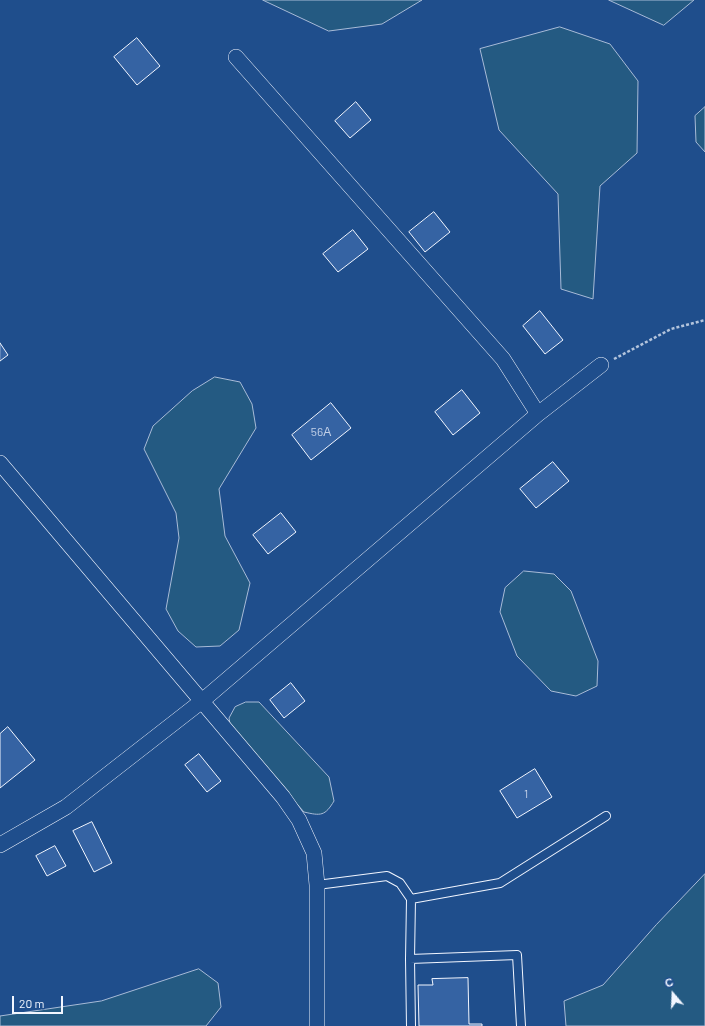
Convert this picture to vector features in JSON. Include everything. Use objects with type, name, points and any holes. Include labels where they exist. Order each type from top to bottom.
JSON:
[{"type":"street","points":[[236,58],[503,359],[538,414]]},
{"type":"street","points":[[0,845],[66,807],[202,700],[538,414],[601,365]]},
{"type":"street","points":[[0,463],[202,700],[283,797],[299,820],[314,853],[317,885],[317,1026]]},
{"type":"lane","points":[[411,899],[500,883],[606,816]]},
{"type":"lane","points":[[317,885],[387,876],[400,883],[411,899],[411,1026]]},
{"type":"lane","points":[[410,959],[517,954],[520,1026]]},
{"type":"path","points":[[601,365],[671,329],[705,320]]},
{"type":"shaded area","points":[[263,0],[422,0],[382,24],[329,31]]},
{"type":"shaded area","points":[[609,0],[694,0],[664,25]]},
{"type":"shaded area","points":[[560,27],[610,44],[638,81],[637,153],[600,186],[593,299],[561,289],[558,194],[499,130],[480,49]]},
{"type":"shaded area","points":[[705,107],[705,152],[696,142],[695,116]]},
{"type":"shaded area","points":[[215,377],[240,382],[252,404],[256,428],[219,489],[225,536],[250,583],[239,630],[220,646],[196,647],[178,631],[166,609],[179,538],[176,513],[144,449],[153,426],[192,391]]},
{"type":"shaded area","points":[[524,571],[554,574],[571,591],[598,661],[597,686],[576,696],[551,691],[517,656],[500,612],[505,588]]},
{"type":"shaded area","points":[[246,702],[259,702],[329,777],[334,801],[328,810],[322,814],[304,812],[231,730],[229,718],[235,707]]},
{"type":"shaded area","points":[[705,874],[705,1026],[566,1026],[564,1001],[603,985],[656,925]]},
{"type":"shaded area","points":[[199,969],[218,983],[221,1007],[206,1026],[0,1026],[0,1016],[101,1001]]},
{"type":"building","points":[[137,38],[160,66],[137,85],[114,57]]},
{"type":"building","points":[[356,102],[371,120],[350,138],[335,121]]},
{"type":"building","points":[[434,212],[450,232],[425,252],[409,232]]},
{"type":"building","points":[[353,230],[368,249],[338,272],[323,254]]},
{"type":"building","points":[[540,311],[563,340],[545,354],[523,326]]},
{"type":"building","points":[[0,343],[8,355],[0,361]]},
{"type":"building","points":[[462,390],[480,413],[453,435],[435,412]]},
{"type":"building","points":[[331,403],[351,428],[311,460],[292,435]]},
{"type":"building","points":[[553,462],[569,481],[536,508],[520,489]]},
{"type":"building","points":[[281,513],[296,532],[268,554],[253,535]]},
{"type":"building","points":[[291,683],[305,701],[284,718],[270,700]]},
{"type":"building","points":[[8,727],[35,760],[0,788],[0,734]]},
{"type":"building","points":[[199,754],[221,781],[207,792],[185,765]]},
{"type":"building","points":[[535,769],[552,797],[517,818],[500,791]]},
{"type":"building","points":[[92,822],[112,863],[94,872],[73,831]]},
{"type":"building","points":[[55,846],[66,866],[47,876],[36,856]]},
{"type":"building","points":[[468,978],[469,1024],[482,1024],[482,1026],[419,1026],[418,985],[433,985],[432,979]]}]
